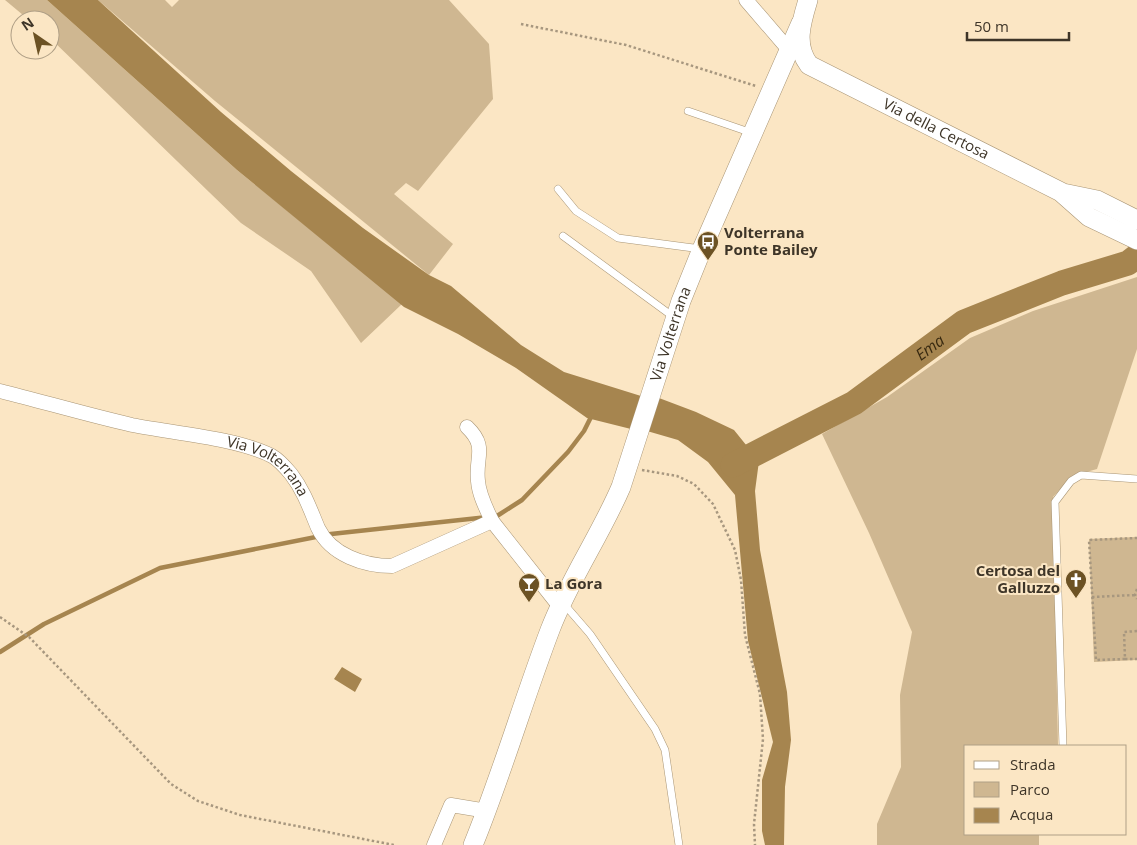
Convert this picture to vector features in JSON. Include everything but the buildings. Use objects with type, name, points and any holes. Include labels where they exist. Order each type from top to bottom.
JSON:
[{"type":"main road","points":[[788,76],[803,57],[800,47],[801,24],[808,0]]},
{"type":"main road","name":"Via Volterrana","points":[[473,845],[561,604],[634,465],[654,381],[675,318],[702,249],[753,133],[788,76],[788,50],[801,24]]},
{"type":"main road","name":"Via della Certosa","points":[[788,76],[1062,193],[1093,209],[1137,240]]},
{"type":"main road","name":"Via della Certosa","points":[[1093,209],[1137,220]]},
{"type":"street","points":[[746,0],[788,50]]},
{"type":"street","name":"Via Volterrana","points":[[0,391],[131,424],[223,442],[273,456],[300,486],[326,541],[358,561],[377,566],[392,566],[492,521]]},
{"type":"street","points":[[467,426],[476,436],[480,446],[477,480],[481,496],[492,521],[561,604]]},
{"type":"street","points":[[434,845],[451,805],[487,811]]},
{"type":"lane","points":[[688,111],[753,133]]},
{"type":"lane","points":[[558,189],[576,210],[618,238],[702,249]]},
{"type":"lane","points":[[563,236],[675,318]]},
{"type":"lane","points":[[1063,745],[1055,502],[1071,481],[1081,475],[1137,479]]},
{"type":"lane","points":[[561,604],[590,634],[655,729],[665,750],[679,845]]},
{"type":"path","points":[[521,24],[788,76]]},
{"type":"path","points":[[634,465],[677,476],[694,484],[713,504],[735,550],[741,580],[745,635],[760,694],[763,739],[754,824],[755,845]]},
{"type":"path","points":[[1137,538],[1090,540],[1096,660],[1137,659]]},
{"type":"path","points":[[1137,589],[1135,595],[1137,599]]},
{"type":"path","points":[[1092,597],[1135,595]]},
{"type":"path","points":[[0,616],[29,637],[170,784],[198,801],[240,815],[394,845]]},
{"type":"path","points":[[1126,659],[1124,632],[1137,631]]},
{"type":"green space","points":[[5,0],[47,0],[58,10],[17,10]]},
{"type":"green space","points":[[98,0],[165,0],[172,7],[179,0],[449,0],[489,44],[493,99],[418,191],[406,183],[394,194],[453,244],[429,275],[215,101]]},
{"type":"green space","points":[[60,12],[237,170],[402,304],[361,343],[311,271],[241,223],[60,48]]},
{"type":"green space","points":[[1137,277],[1137,349],[1097,469],[1072,476],[1053,497],[1058,745],[964,745],[964,835],[1039,835],[1039,845],[877,845],[877,824],[901,767],[900,695],[912,632],[869,533],[822,434],[887,397],[970,338],[1033,311]]},
{"type":"green space","points":[[1137,537],[1137,660],[1094,662],[1089,539]]},
{"type":"water","points":[[47,0],[98,0],[221,112],[291,171],[363,228],[429,275],[451,286],[521,345],[564,372],[641,396],[631,429],[587,418],[516,368],[458,334],[404,307],[237,170]]},
{"type":"water","points":[[659,398],[696,412],[734,430],[759,461],[755,491],[760,550],[787,692],[791,740],[785,787],[784,845],[765,845],[762,831],[762,780],[773,742],[748,641],[735,495],[708,462],[678,440],[647,431]]},
{"type":"water","points":[[342,667],[362,679],[355,692],[334,679]]},
{"type":"waterway","name":"Ema","points":[[733,465],[854,403],[964,322],[1062,283],[1128,263],[1137,256]]},
{"type":"waterway","points":[[0,652],[44,624],[160,568],[331,534],[497,516],[522,500],[568,452],[584,431],[593,413]]},
{"type":"place","name":"Volterrana Ponte Bailey","points":[[708,261]]},
{"type":"place","name":"Certosa del Galluzzo","points":[[1076,599]]},
{"type":"place","name":"La Gora","points":[[529,603]]}]
